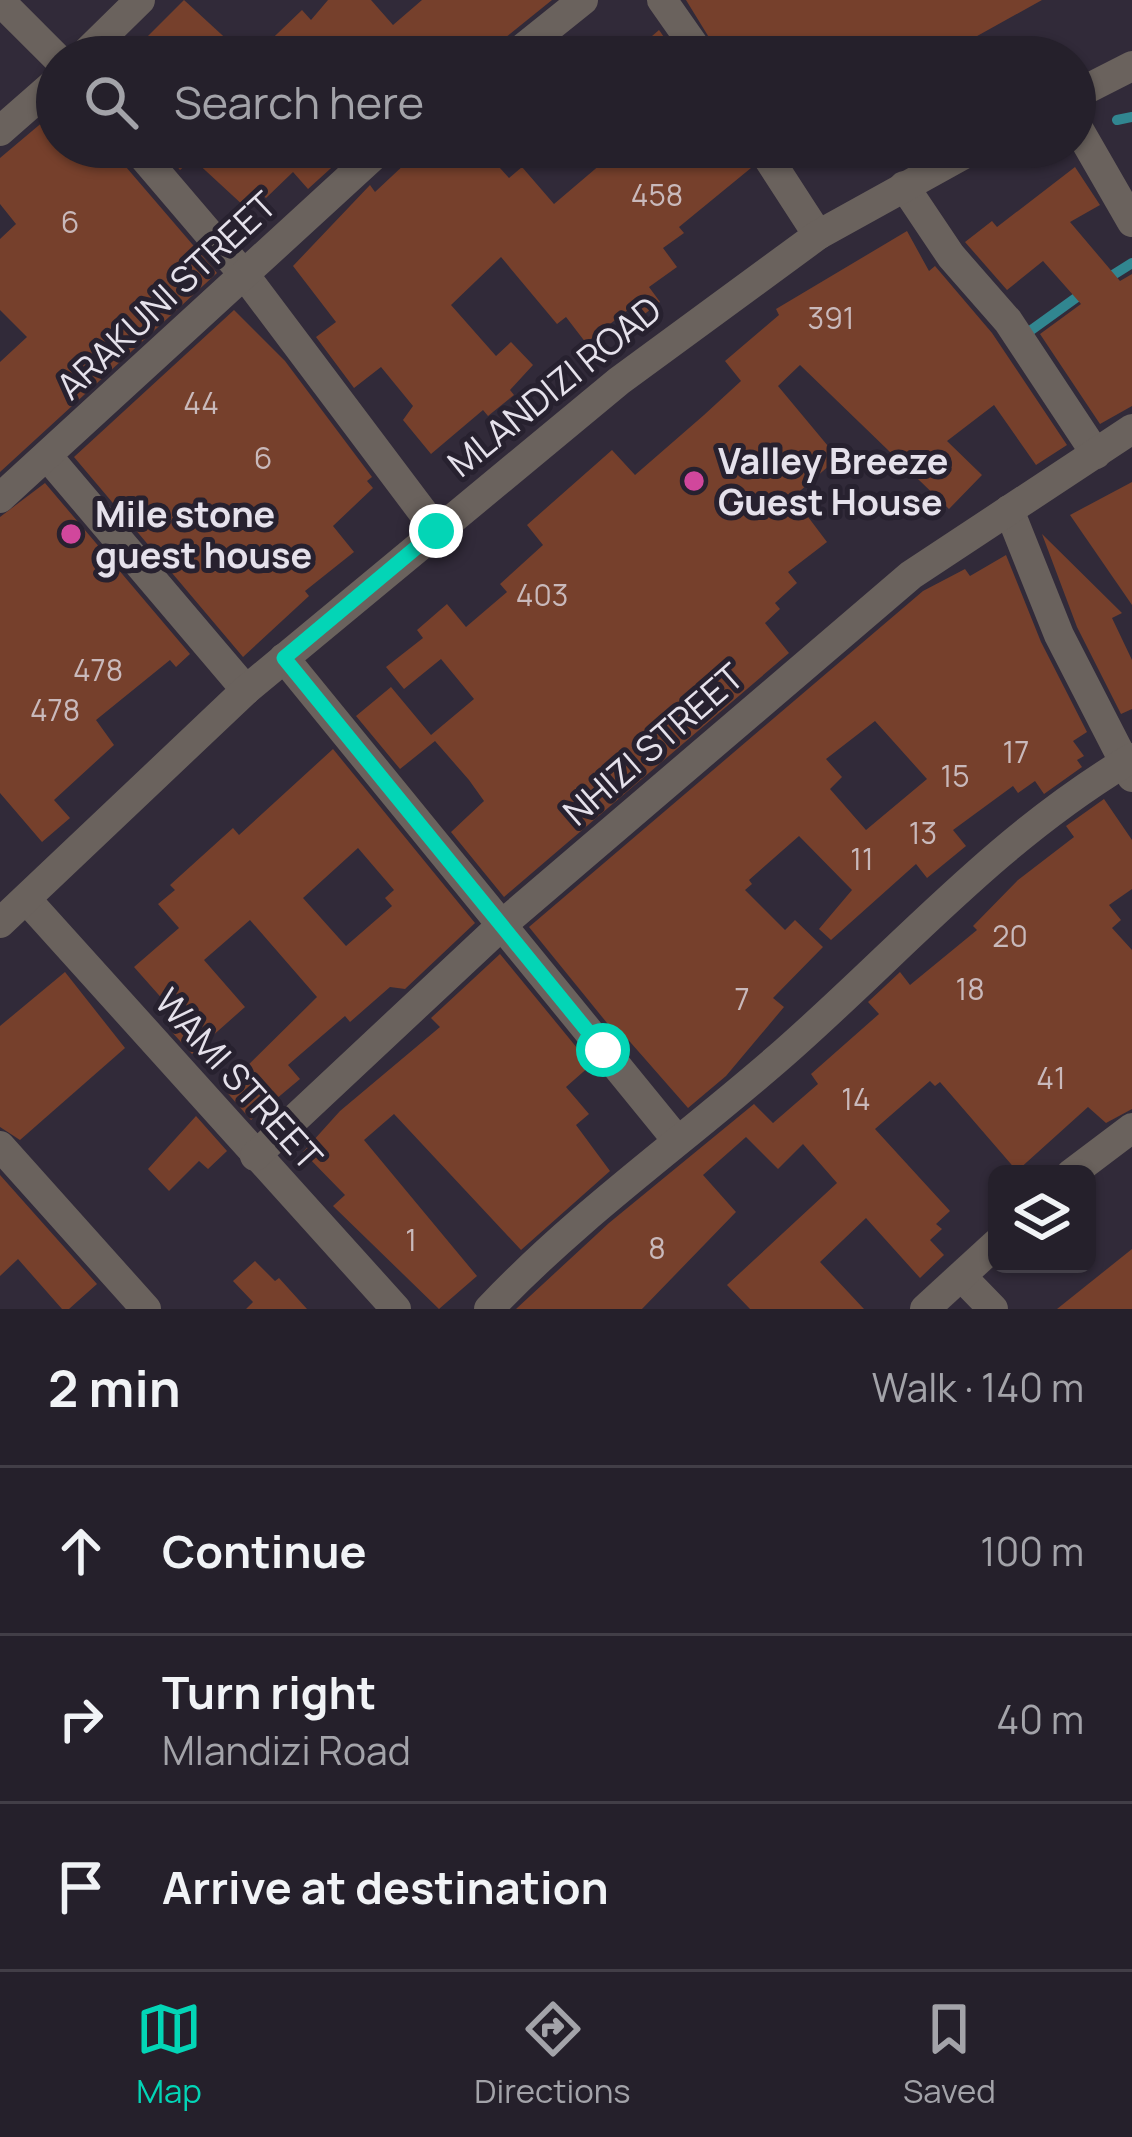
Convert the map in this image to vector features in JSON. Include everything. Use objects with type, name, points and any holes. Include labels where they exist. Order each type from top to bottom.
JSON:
[{"type":"street","points":[[103,36],[140,0]]},
{"type":"street","points":[[538,36],[583,0]]},
{"type":"street","points":[[662,0],[687,36]]},
{"type":"street","points":[[0,2],[36,37]]},
{"type":"street","points":[[1096,84],[1132,66]]},
{"type":"street","points":[[0,131],[36,99]]},
{"type":"street","points":[[1096,159],[1132,222]]},
{"type":"street","points":[[153,168],[246,277],[436,531]]},
{"type":"street","name":"ARAKUNI STREET","points":[[0,498],[361,168]]},
{"type":"street","points":[[775,168],[818,235]]},
{"type":"street","name":"MLANDIZI ROAD","points":[[0,923],[246,690],[619,381],[818,235],[938,168]]},
{"type":"street","points":[[904,186],[951,256],[1008,321],[1096,454]]},
{"type":"street","name":"NHIZI STREET","points":[[255,1156],[504,923],[911,575],[1132,429]]},
{"type":"street","points":[[48,457],[246,690]]},
{"type":"street","points":[[489,1309],[596,1204],[783,1053],[1008,841],[1129,766],[1059,635],[1010,509]]},
{"type":"street","points":[[284,658],[677,1140]]},
{"type":"street","name":"WAMI STREET","points":[[26,899],[396,1309]]},
{"type":"street","points":[[1083,1165],[1132,1128]]},
{"type":"street","points":[[0,1146],[146,1309]]},
{"type":"street","points":[[925,1309],[988,1252]]},
{"type":"street","points":[[962,1277],[993,1309]]},
{"type":"building","points":[[184,0],[223,36],[148,36]]},
{"type":"building","points":[[328,0],[371,0],[393,25],[422,0],[552,0],[507,36],[275,36],[302,10],[311,20]]},
{"type":"building","points":[[686,0],[1042,0],[977,36],[708,36]]},
{"type":"building","points":[[36,128],[36,168],[127,168],[217,273],[0,472],[0,362],[27,337],[0,310],[0,239],[16,224],[0,204],[0,158]]},
{"type":"building","points":[[203,168],[331,168],[308,189],[293,172],[266,198],[260,193],[245,207]]},
{"type":"building","points":[[401,168],[500,168],[509,178],[523,168],[554,204],[596,168],[751,168],[679,227],[684,233],[663,248],[677,267],[649,287],[660,302],[637,320],[629,309],[586,343],[566,317],[557,324],[501,257],[451,305],[496,356],[511,342],[533,365],[510,390],[514,395],[488,416],[483,410],[431,454],[403,420],[413,406],[381,367],[354,388],[316,337],[336,322],[293,266],[370,185],[375,192]]},
{"type":"building","points":[[1076,168],[1100,205],[1070,222],[1120,281],[1132,274],[1132,406],[1100,424],[1040,334],[1081,304],[1043,261],[1007,290],[965,242],[992,221],[997,227]]},
{"type":"building","points":[[907,231],[929,271],[935,266],[992,333],[1067,445],[1036,465],[994,405],[947,441],[982,475],[949,509],[800,365],[778,386],[838,458],[793,497],[827,542],[788,572],[797,583],[775,603],[780,609],[765,623],[789,653],[504,897],[451,832],[484,801],[469,780],[435,741],[400,769],[356,716],[391,687],[431,735],[474,699],[441,659],[404,689],[386,667],[423,638],[417,630],[447,604],[466,627],[507,592],[500,584],[543,545],[527,525],[612,450],[635,475],[704,415],[741,381],[725,361],[779,315],[776,309]]},
{"type":"building","points":[[234,310],[285,361],[372,477],[367,481],[373,488],[333,526],[354,552],[305,591],[309,596],[243,657],[74,457]]},
{"type":"building","points":[[1132,482],[1132,605],[1070,515]]},
{"type":"building","points":[[45,483],[190,654],[176,667],[170,660],[96,720],[114,745],[54,800],[70,818],[42,842],[0,793],[0,517]]},
{"type":"building","points":[[1042,534],[1122,613],[1112,618],[1132,660],[1132,709],[1121,714],[1077,627]]},
{"type":"building","points":[[1006,555],[1041,642],[1087,732],[1073,741],[1084,756],[1077,760],[1082,767],[1044,794],[1035,781],[1018,793],[1013,786],[953,830],[966,846],[927,878],[916,864],[831,940],[819,929],[852,890],[799,836],[749,880],[752,884],[745,890],[785,930],[795,920],[823,947],[773,998],[784,1007],[726,1076],[688,1108],[624,1035],[620,1039],[529,927],[923,591],[965,569],[970,576]],"holes":[[[875,721],[927,779],[866,830],[830,789],[842,777],[826,759]]]},
{"type":"building","points":[[333,749],[475,923],[405,989],[390,987],[350,1022],[345,1016],[288,1065],[300,1079],[251,1120],[224,1089],[317,997],[250,920],[204,960],[245,1007],[192,1054],[170,1030],[175,1026],[167,1017],[173,1011],[134,967],[179,928],[158,904],[175,890],[170,885],[233,828],[239,835]],"holes":[[[358,848],[394,890],[385,898],[392,906],[346,946],[303,898]]]},
{"type":"building","points":[[1104,799],[1132,840],[1132,889],[1109,905],[1121,920],[1112,928],[1132,950],[1132,1109],[1106,1123],[1088,1107],[1024,1165],[1012,1165],[940,1082],[935,1086],[930,1081],[875,1129],[950,1211],[936,1224],[942,1229],[930,1240],[944,1255],[920,1278],[866,1218],[820,1262],[864,1309],[750,1309],[727,1285],[837,1183],[803,1144],[778,1169],[746,1137],[703,1175],[736,1212],[642,1309],[516,1309],[609,1223],[754,1104],[773,1123],[818,1084],[811,1074],[879,1014],[868,1002],[900,972],[910,985],[977,930],[973,926],[1018,880],[1074,837],[1066,826]]},
{"type":"building","points":[[500,954],[591,1065],[566,1087],[589,1114],[576,1125],[610,1171],[521,1250],[394,1114],[364,1140],[477,1276],[439,1309],[333,1206],[345,1195],[303,1152],[340,1111],[440,1027],[431,1018]]},
{"type":"building","points":[[65,972],[125,1048],[20,1140],[0,1127],[0,1026]]},
{"type":"building","points":[[196,1116],[227,1151],[208,1169],[199,1161],[169,1191],[148,1169]]},
{"type":"building","points":[[0,1175],[97,1284],[69,1309],[62,1309],[18,1259],[0,1276]]},
{"type":"building","points":[[1132,1249],[1132,1309],[1057,1309]]},
{"type":"building","points":[[255,1261],[275,1281],[279,1278],[307,1309],[246,1309],[253,1302],[233,1281]]},
{"type":"waterway","points":[[1117,120],[1132,117]]},
{"type":"waterway","points":[[1105,280],[1132,263]]},
{"type":"waterway","points":[[1023,336],[1084,292]]},
{"type":"place","name":"Valley Breeze Guest House","points":[[694,481]]},
{"type":"place","name":"Mile stone guest house","points":[[71,534]]},
{"type":"route","points":[[436,531],[284,658],[603,1050]]}]
